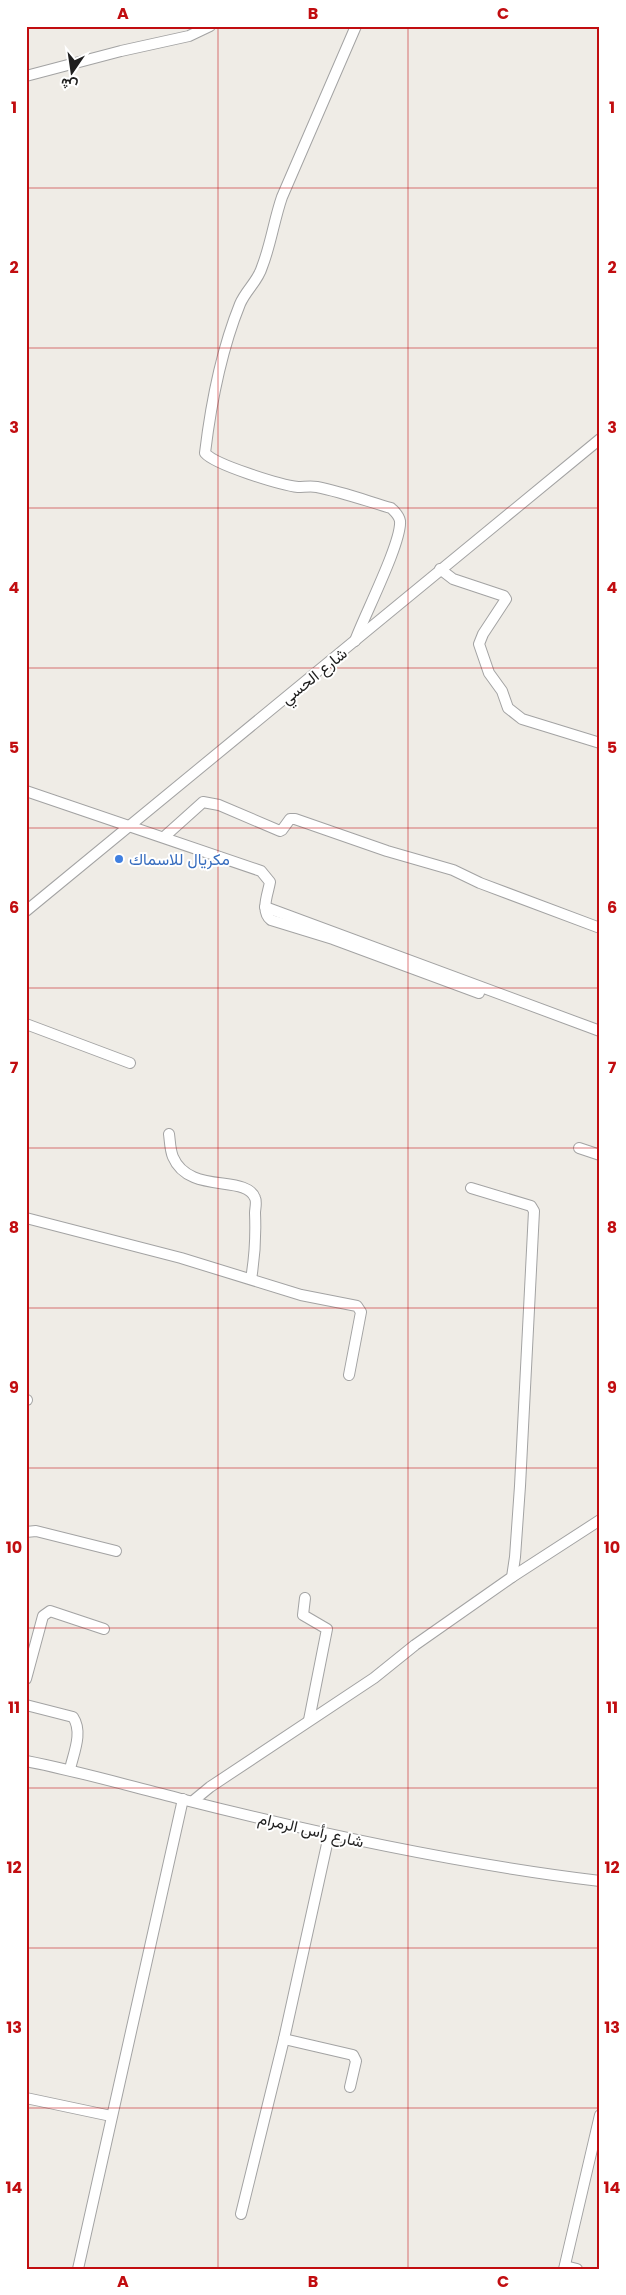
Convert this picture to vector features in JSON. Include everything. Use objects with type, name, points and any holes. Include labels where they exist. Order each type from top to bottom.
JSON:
[{"type":"street","points":[[26,76],[129,49],[189,36],[210,26]]},
{"type":"street","points":[[355,641],[392,550],[399,527],[397,513],[391,508],[317,487],[299,487],[277,482],[239,470],[209,457],[205,453],[217,379],[235,319],[244,297],[262,270],[282,197],[356,26]]},
{"type":"street","name":"شارع الحسي","points":[[26,911],[600,439]]},
{"type":"street","points":[[440,569],[453,579],[504,596],[506,600],[506,603],[483,634],[480,644],[490,673],[502,691],[508,708],[522,719],[600,743]]},
{"type":"street","points":[[26,791],[99,814],[130,827],[261,871],[270,882],[265,907],[266,916],[271,920],[333,939],[479,993]]},
{"type":"street","points":[[164,837],[203,802],[219,805],[280,831],[290,819],[295,819],[387,852],[453,870],[480,883],[600,928]]},
{"type":"street","points":[[265,907],[600,1031]]},
{"type":"street","points":[[26,1024],[130,1063]]},
{"type":"street","points":[[169,1134],[172,1156],[180,1168],[190,1176],[200,1180],[234,1185],[250,1191],[255,1198],[256,1250],[250,1279]]},
{"type":"street","points":[[579,1148],[600,1155]]},
{"type":"street","points":[[471,1188],[530,1206],[534,1211],[516,1557],[512,1577]]},
{"type":"street","points":[[26,1218],[76,1230],[301,1295],[360,1308],[349,1375]]},
{"type":"street","points":[[78,2269],[111,2116],[188,1800],[374,1678],[415,1645],[512,1577],[600,1520]]},
{"type":"street","points":[[26,1532],[36,1532],[116,1550]]},
{"type":"street","points":[[305,1598],[303,1615],[327,1629],[309,1720]]},
{"type":"street","points":[[26,1679],[46,1612],[50,1611],[104,1629]]},
{"type":"street","points":[[26,1705],[73,1717],[78,1724],[78,1733],[70,1769]]},
{"type":"street","name":"شارع رأس الرمرام","points":[[26,1761],[70,1769],[188,1800],[396,1849],[600,1881]]},
{"type":"street","points":[[241,2214],[284,2039],[329,1834]]},
{"type":"street","points":[[284,2039],[353,2054],[356,2062],[350,2087]]},
{"type":"street","points":[[26,2098],[111,2116]]},
{"type":"street","points":[[577,2269],[565,2267],[600,2115]]},
{"type":"place","name":"مكريال للاسماك","points":[[119,859]]}]
